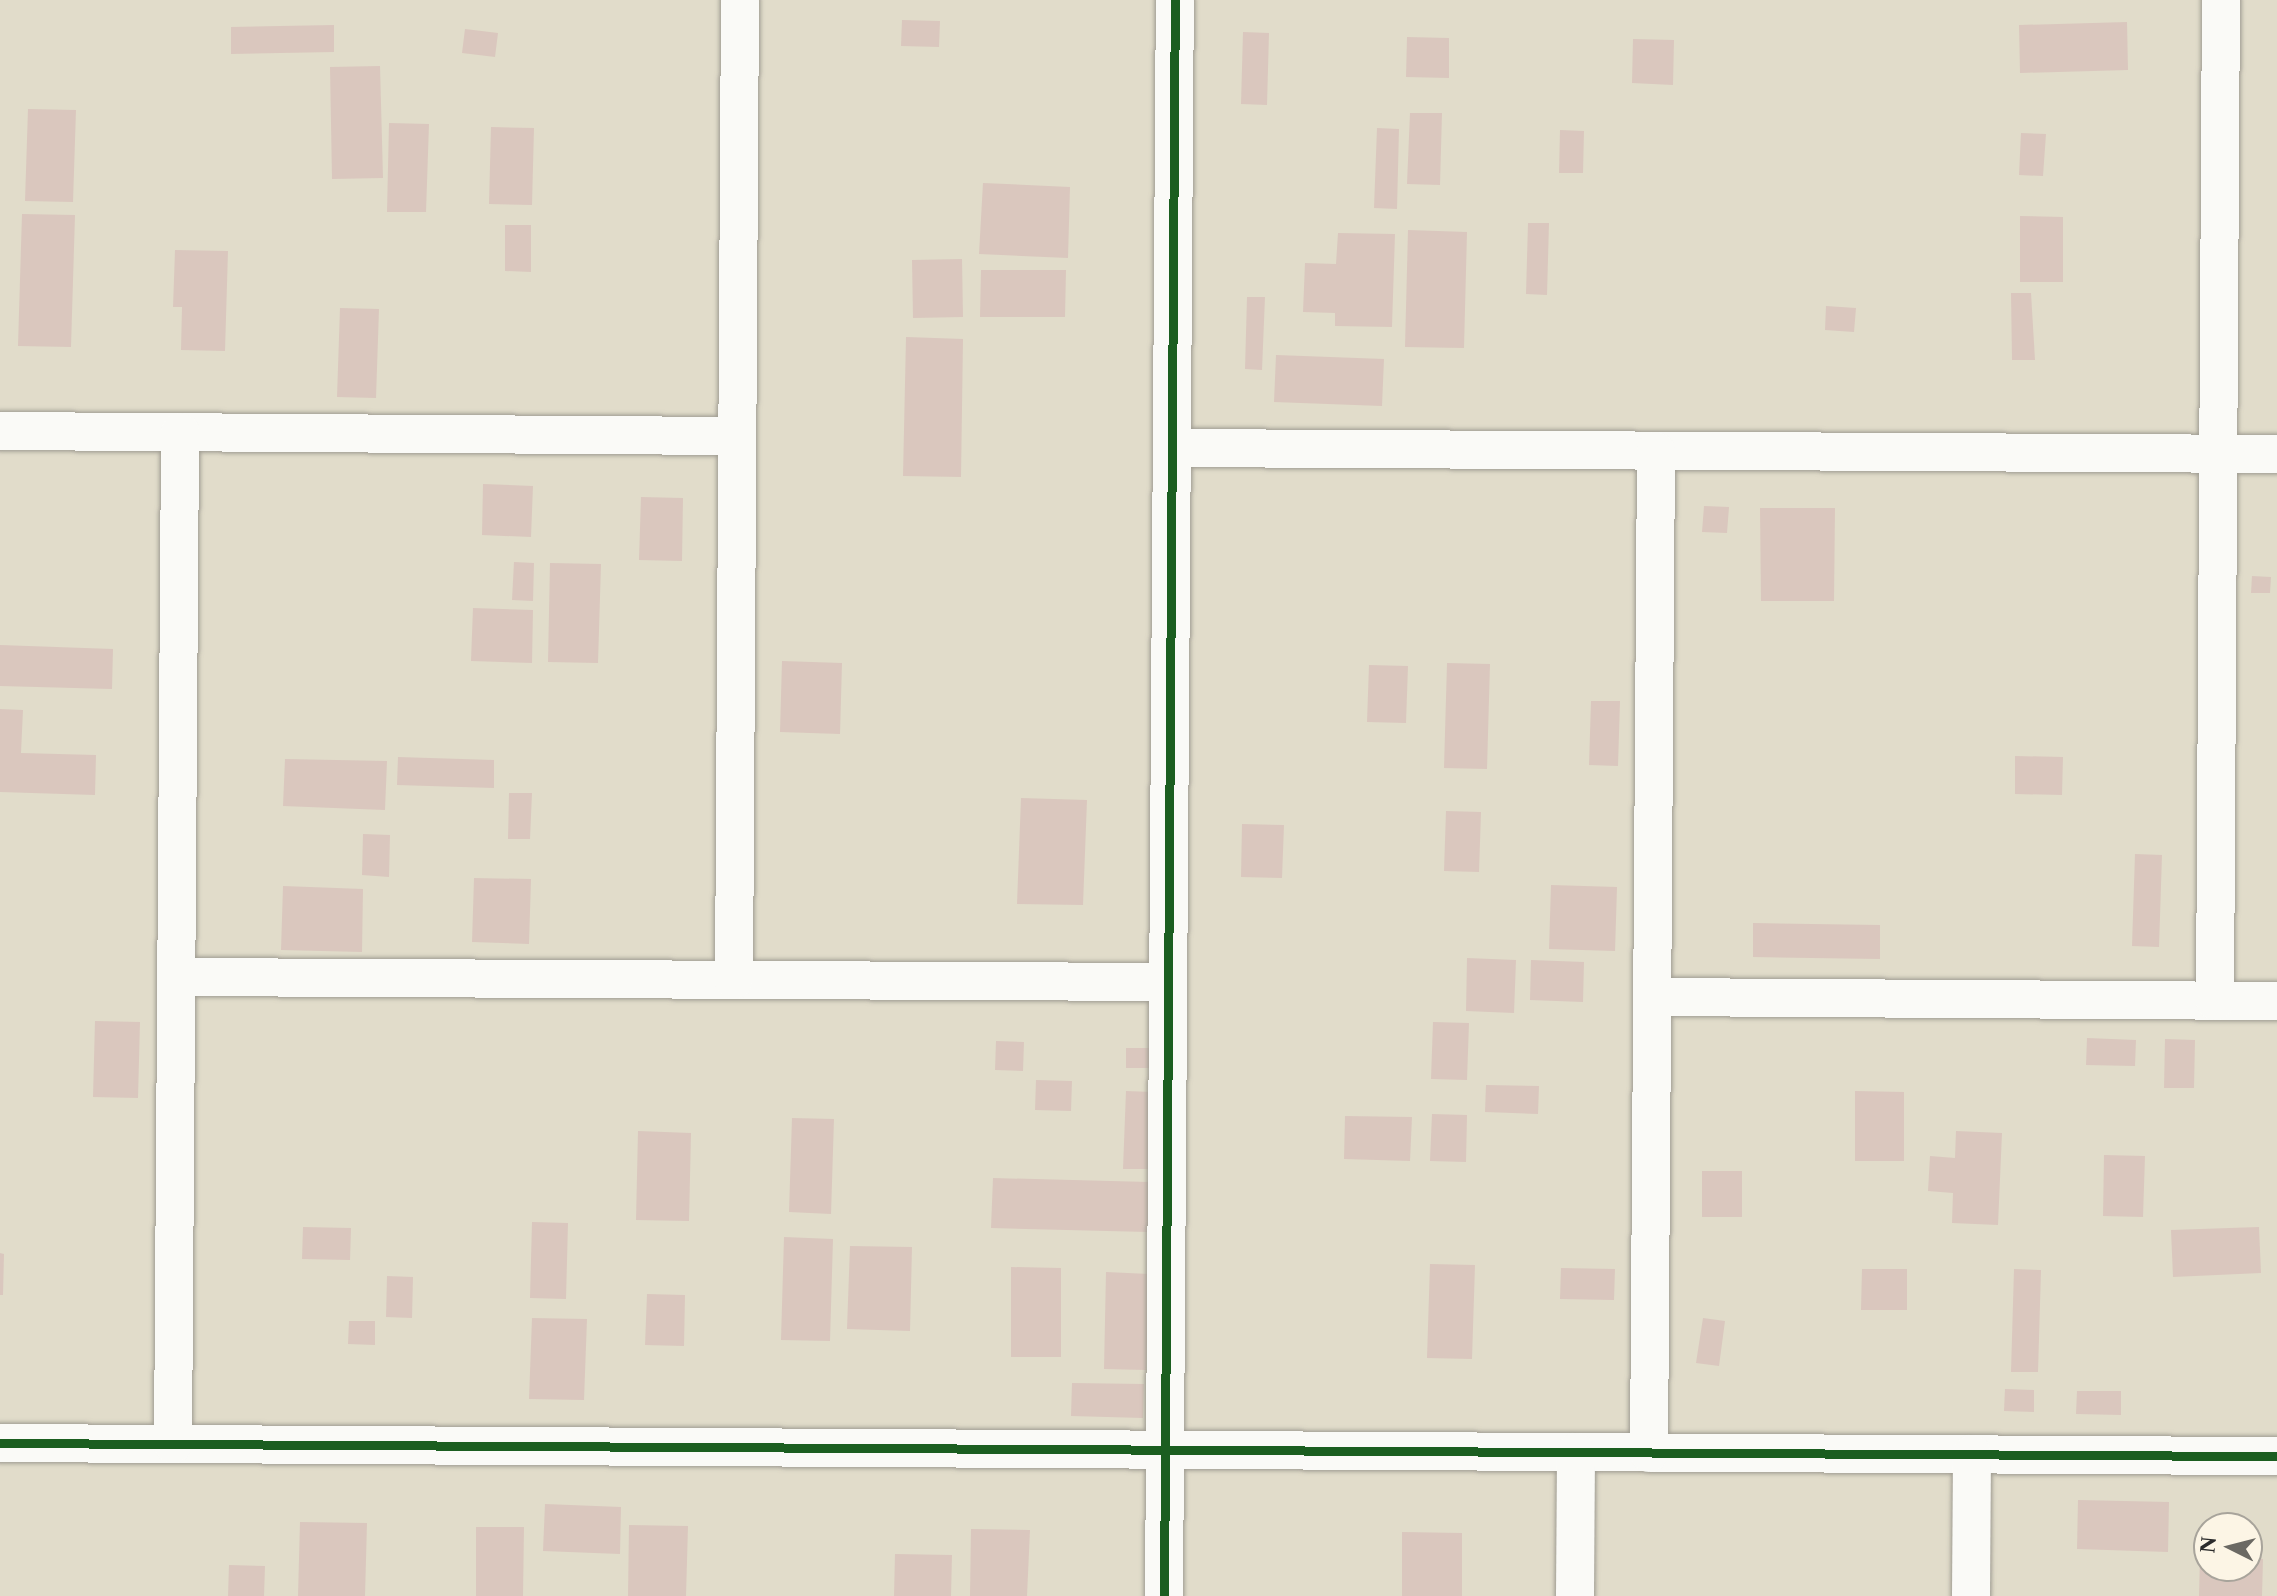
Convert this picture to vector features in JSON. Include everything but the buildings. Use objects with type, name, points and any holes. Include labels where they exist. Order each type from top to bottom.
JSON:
[{"type":"street","points":[[734,980],[740,0]]},
{"type":"street","points":[[1164,1596],[1175,0]]},
{"type":"street","points":[[2215,1001],[2221,0]]},
{"type":"street","points":[[0,431],[737,436]]},
{"type":"street","points":[[173,1444],[180,432]]},
{"type":"street","points":[[1172,447],[2277,454]]},
{"type":"street","points":[[1649,1453],[1656,451]]},
{"type":"street","points":[[177,977],[1168,982]]},
{"type":"street","points":[[1652,997],[2277,1001]]},
{"type":"street","points":[[0,1443],[2277,1456]]},
{"type":"street","points":[[1575,1596],[1576,1452]]},
{"type":"street","points":[[1972,1454],[1972,1596]]},
{"type":"cycle path","points":[[1164,1596],[1175,0]]},
{"type":"cycle path","points":[[0,1443],[2277,1456]]}]
